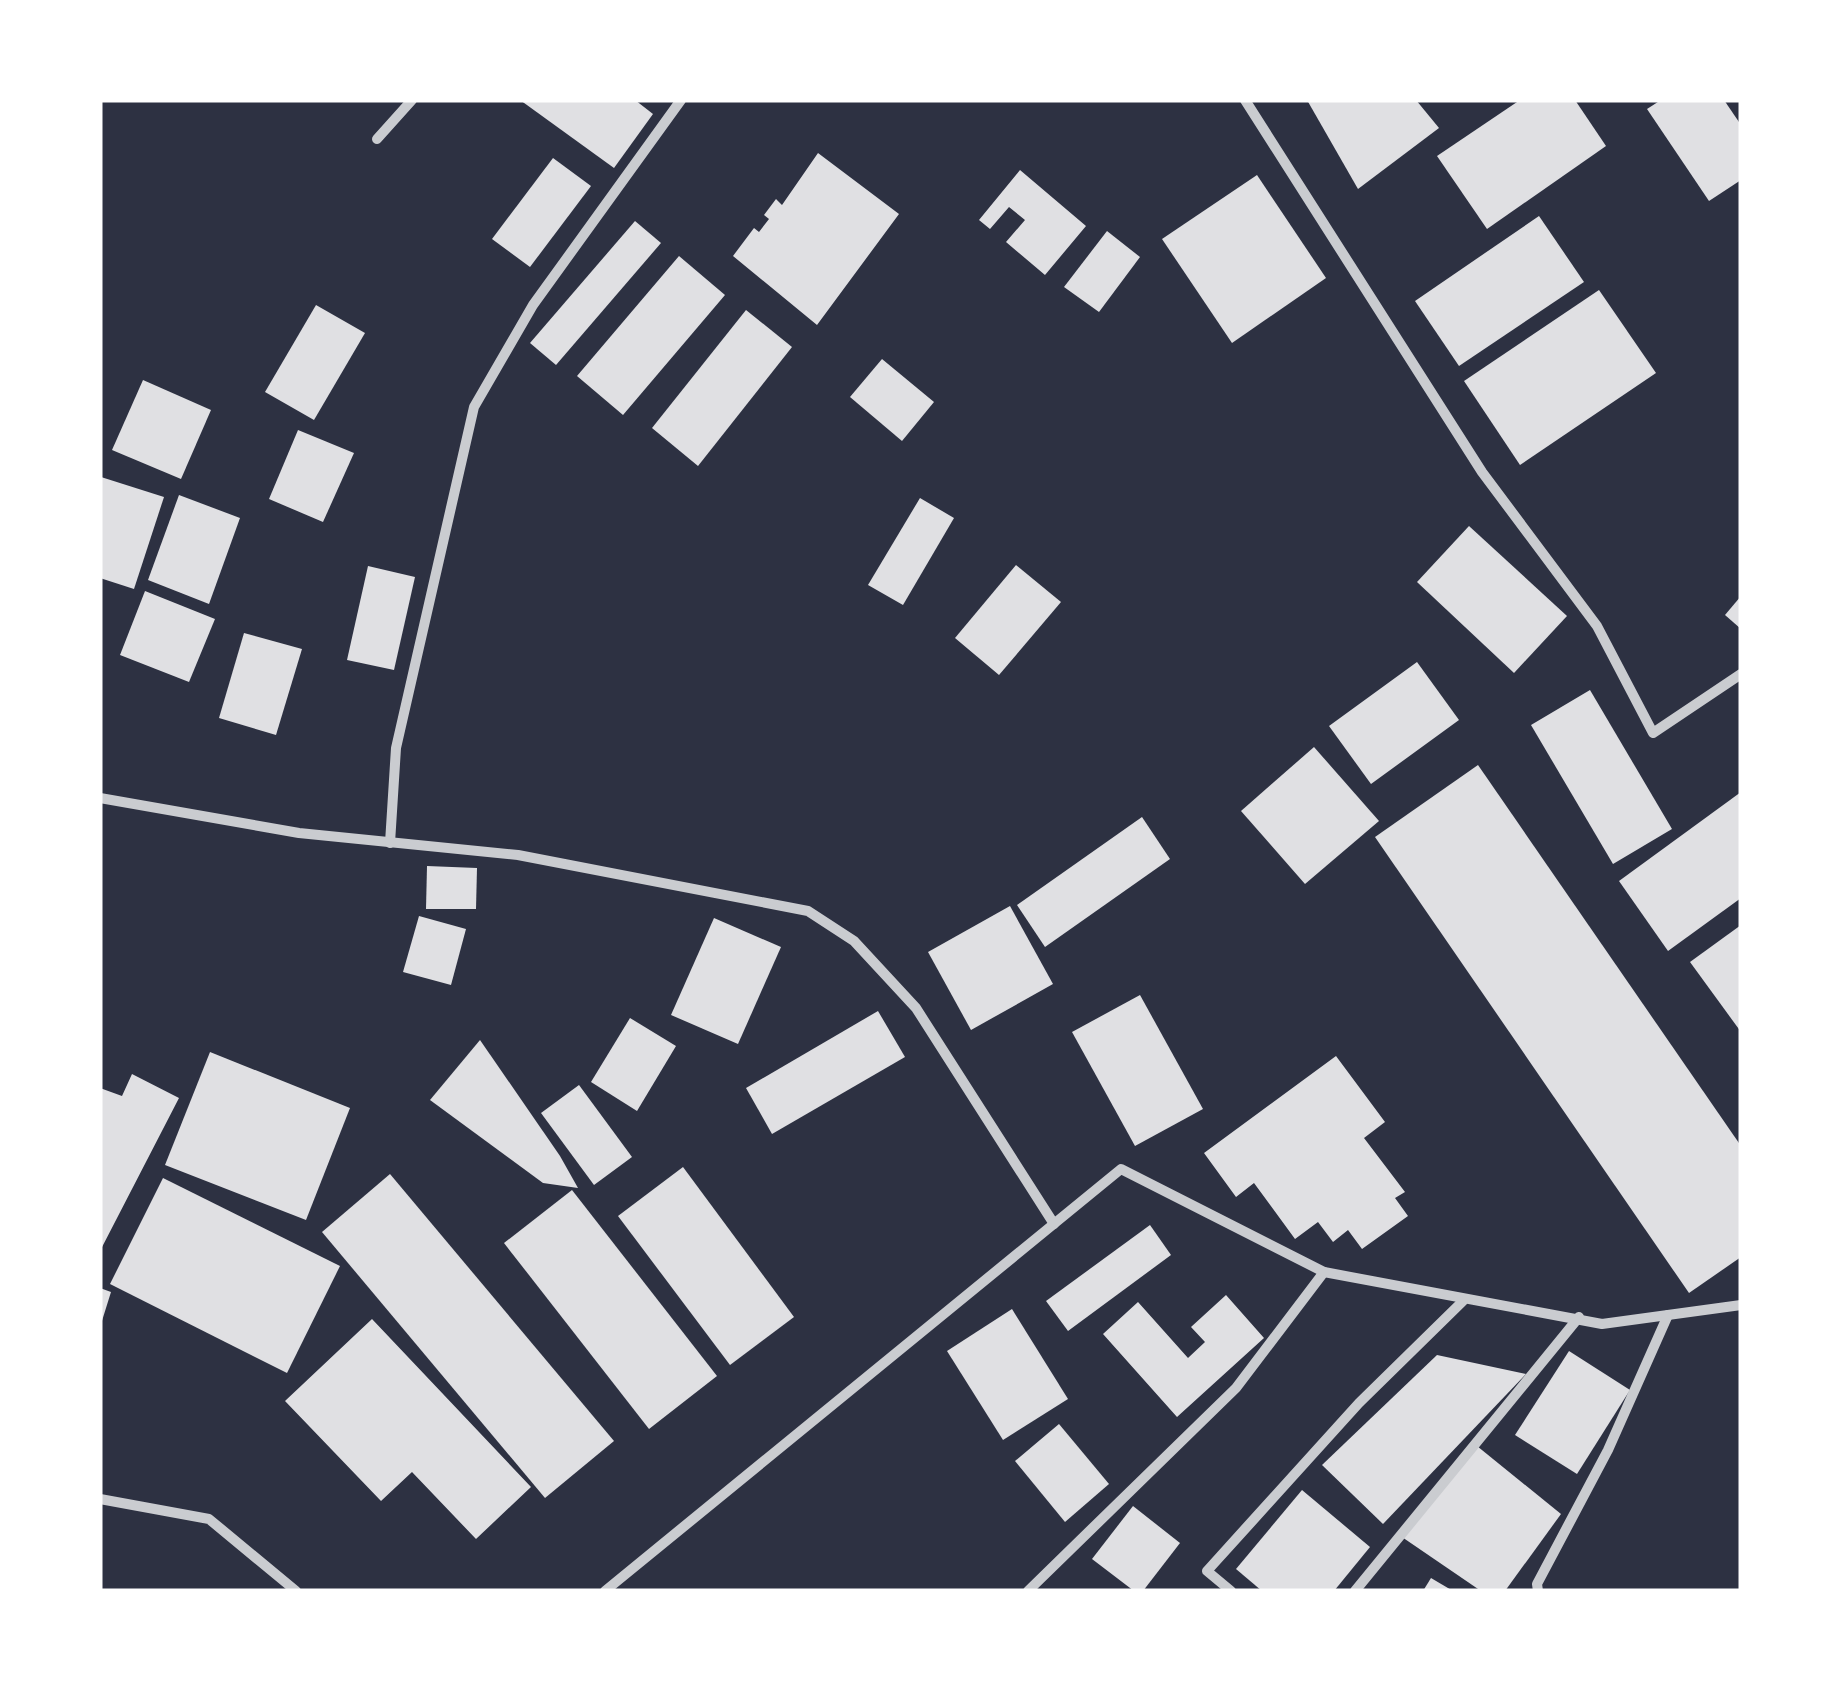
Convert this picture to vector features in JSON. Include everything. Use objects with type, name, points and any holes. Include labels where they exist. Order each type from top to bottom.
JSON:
[{"type":"street","points":[[377,139],[412,100]]},
{"type":"street","points":[[390,843],[396,748],[474,407],[533,305],[681,100]]},
{"type":"street","points":[[1245,100],[1482,472],[1598,626],[1653,733],[1741,674]]},
{"type":"street","points":[[100,798],[299,833],[518,856],[808,911],[854,940],[916,1008],[1054,1224]]},
{"type":"street","points":[[605,1591],[1121,1169],[1324,1272],[1602,1324],[1741,1305]]},
{"type":"street","points":[[1028,1591],[1236,1388],[1324,1272]]},
{"type":"street","points":[[1231,1591],[1207,1571],[1359,1403],[1463,1300]]},
{"type":"street","points":[[1538,1591],[1537,1584],[1608,1450],[1668,1316]]},
{"type":"street","points":[[1356,1591],[1579,1317]]},
{"type":"street","points":[[100,1499],[209,1518],[296,1591]]},
{"type":"building","points":[[520,100],[635,100],[653,114],[614,168]]},
{"type":"building","points":[[1307,100],[1416,100],[1439,128],[1358,189]]},
{"type":"building","points":[[1520,100],[1575,100],[1606,146],[1487,229],[1437,156]]},
{"type":"building","points":[[1661,100],[1724,100],[1741,125],[1741,180],[1709,201],[1647,109]]},
{"type":"building","points":[[818,153],[899,214],[817,325],[733,256],[754,228],[759,232],[769,219],[764,215],[776,199],[782,205]]},
{"type":"building","points":[[553,158],[591,186],[530,267],[492,239]]},
{"type":"building","points":[[1020,170],[1086,226],[1045,275],[1006,242],[1025,220],[1009,207],[990,229],[979,220]]},
{"type":"building","points":[[1257,175],[1326,278],[1232,343],[1162,239]]},
{"type":"building","points":[[1539,216],[1584,282],[1459,366],[1415,301]]},
{"type":"building","points":[[635,221],[661,243],[556,365],[530,343]]},
{"type":"building","points":[[1107,231],[1140,257],[1099,312],[1064,287]]},
{"type":"building","points":[[679,256],[725,295],[623,415],[577,376]]},
{"type":"building","points":[[1599,290],[1656,373],[1520,465],[1464,381]]},
{"type":"building","points":[[316,305],[365,333],[314,420],[265,392]]},
{"type":"building","points":[[746,310],[792,347],[698,466],[652,428]]},
{"type":"building","points":[[882,359],[934,402],[902,441],[850,397]]},
{"type":"building","points":[[143,380],[211,410],[181,479],[112,450]]},
{"type":"building","points":[[298,430],[354,453],[323,522],[269,499]]},
{"type":"building","points":[[101,477],[164,497],[134,589],[100,578]]},
{"type":"building","points":[[179,495],[240,518],[209,604],[148,580]]},
{"type":"building","points":[[920,498],[954,518],[903,605],[868,585]]},
{"type":"building","points":[[1469,526],[1567,616],[1514,673],[1417,582]]},
{"type":"building","points":[[1016,565],[1061,602],[999,675],[955,638]]},
{"type":"building","points":[[368,566],[415,577],[394,670],[347,660]]},
{"type":"building","points":[[145,591],[215,619],[189,682],[120,655]]},
{"type":"building","points":[[1741,596],[1741,629],[1725,615]]},
{"type":"building","points":[[244,633],[302,649],[276,735],[219,718]]},
{"type":"building","points":[[1417,662],[1459,720],[1371,784],[1329,726]]},
{"type":"building","points":[[1590,690],[1672,829],[1613,864],[1531,725]]},
{"type":"building","points":[[1314,747],[1379,821],[1305,884],[1241,811]]},
{"type":"building","points":[[1478,765],[1741,1146],[1741,1257],[1689,1293],[1375,837]]},
{"type":"building","points":[[1741,792],[1741,898],[1668,951],[1619,881]]},
{"type":"building","points":[[1142,817],[1170,859],[1045,947],[1017,905]]},
{"type":"building","points":[[427,866],[477,868],[476,909],[426,909]]},
{"type":"building","points":[[1010,906],[1053,984],[971,1030],[928,952]]},
{"type":"building","points":[[419,916],[466,929],[451,985],[403,972]]},
{"type":"building","points":[[714,918],[781,947],[738,1044],[671,1015]]},
{"type":"building","points":[[1741,925],[1741,1032],[1690,962]]},
{"type":"building","points":[[1140,995],[1203,1109],[1135,1146],[1072,1032]]},
{"type":"building","points":[[878,1011],[905,1057],[772,1134],[746,1088]]},
{"type":"building","points":[[630,1018],[676,1046],[637,1111],[591,1082]]},
{"type":"building","points":[[480,1040],[578,1188],[543,1183],[430,1100]]},
{"type":"building","points":[[210,1052],[350,1108],[306,1220],[165,1165]]},
{"type":"building","points":[[1336,1056],[1385,1122],[1364,1138],[1405,1192],[1395,1198],[1408,1216],[1362,1249],[1348,1230],[1333,1242],[1318,1222],[1295,1239],[1254,1183],[1236,1197],[1204,1153]]},
{"type":"building","points":[[132,1074],[179,1098],[100,1251],[100,1088],[122,1096]]},
{"type":"building","points":[[579,1085],[632,1157],[594,1185],[541,1113]]},
{"type":"building","points":[[683,1167],[794,1317],[730,1365],[618,1216]]},
{"type":"building","points":[[390,1174],[614,1441],[545,1498],[322,1232]]},
{"type":"building","points":[[163,1178],[340,1266],[287,1373],[110,1284]]},
{"type":"building","points":[[572,1190],[717,1376],[649,1429],[504,1243]]},
{"type":"building","points":[[1150,1225],[1171,1255],[1068,1331],[1046,1301]]},
{"type":"building","points":[[100,1288],[111,1292],[101,1324],[100,1324]]},
{"type":"building","points":[[1226,1295],[1264,1338],[1177,1417],[1103,1334],[1138,1302],[1188,1358],[1205,1342],[1191,1327]]},
{"type":"building","points":[[1012,1309],[1068,1399],[1003,1440],[947,1351]]},
{"type":"building","points":[[372,1319],[531,1487],[476,1539],[412,1472],[381,1501],[285,1401]]},
{"type":"building","points":[[1569,1351],[1630,1390],[1577,1474],[1515,1435]]},
{"type":"building","points":[[1437,1355],[1526,1374],[1383,1524],[1322,1465]]},
{"type":"building","points":[[1059,1424],[1109,1484],[1065,1522],[1015,1461]]},
{"type":"building","points":[[1477,1446],[1561,1514],[1505,1591],[1481,1591],[1399,1535]]},
{"type":"building","points":[[1302,1490],[1370,1547],[1334,1591],[1262,1591],[1236,1569]]},
{"type":"building","points":[[1133,1506],[1180,1543],[1143,1591],[1134,1591],[1092,1559]]},
{"type":"building","points":[[1431,1578],[1453,1591],[1423,1591]]}]
